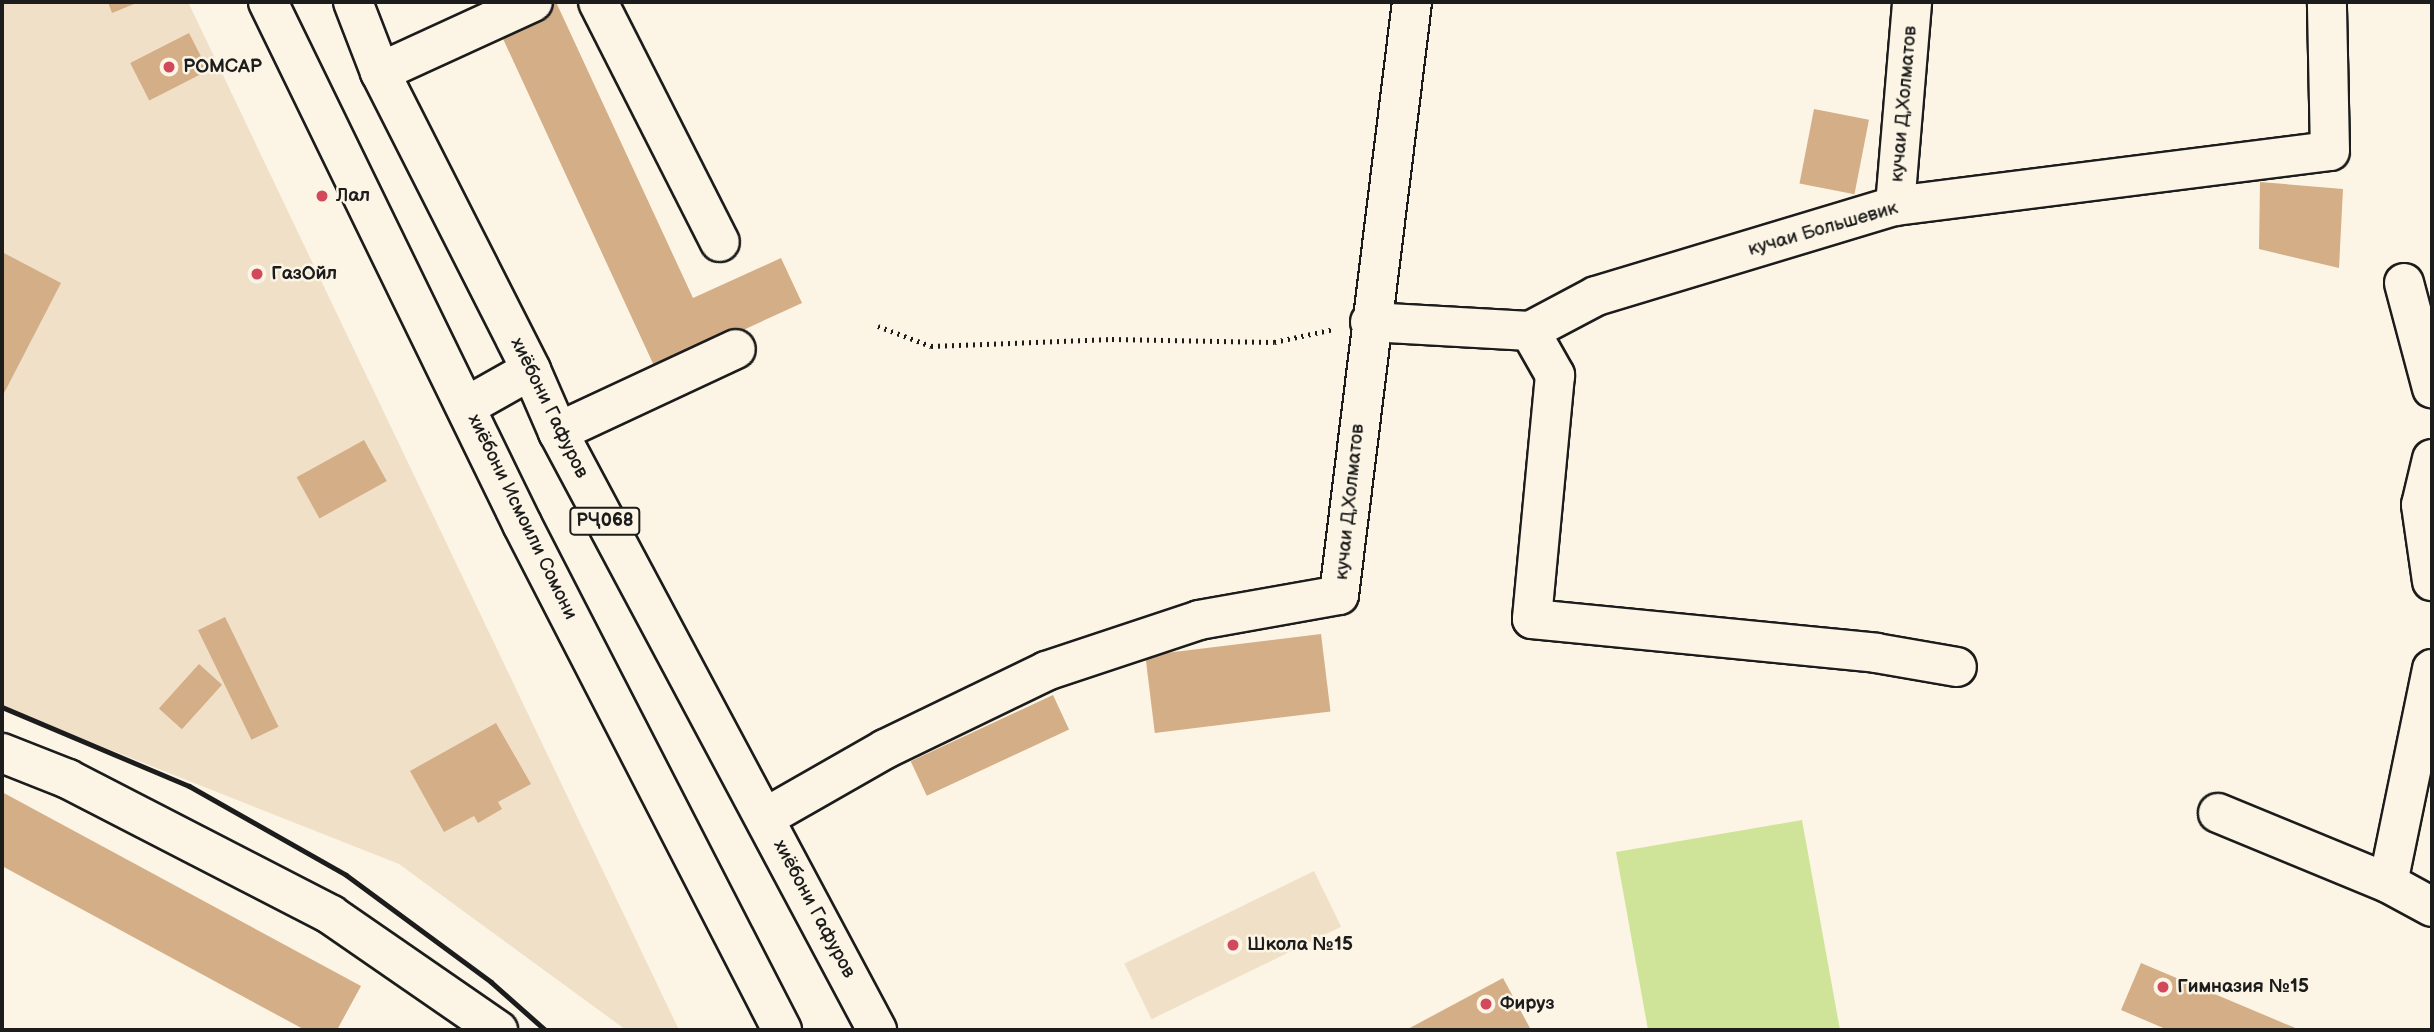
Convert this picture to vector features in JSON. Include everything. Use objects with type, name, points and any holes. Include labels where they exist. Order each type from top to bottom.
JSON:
[{"type":"main road","name":"хиёбони Исмоили Сомони","points":[[268,2],[467,406],[522,524],[782,1030]]},
{"type":"main road","name":"хиёбони Гафуров","points":[[353,2],[380,72],[531,370],[558,432],[877,1030]]},
{"type":"main road","points":[[380,72],[533,2]]},
{"type":"main road","points":[[598,2],[720,242]]},
{"type":"main road","name":"кучаи Д,Холматов","points":[[765,817],[885,748],[1046,671],[1199,620],[1339,595],[1370,322],[1412,2]]},
{"type":"main road","name":"кучаи Д,Холматов","points":[[1895,206],[1912,2]]},
{"type":"main road","name":"кучаи Большевик","points":[[1530,331],[1596,296],[1895,206],[2330,151],[2327,2]]},
{"type":"main road","points":[[2404,283],[2432,388]]},
{"type":"main road","points":[[1370,322],[1530,331],[1555,375],[1532,619],[1876,653],[1957,667]]},
{"type":"main road","points":[[558,432],[736,349]]},
{"type":"main road","points":[[467,406],[531,370]]},
{"type":"main road","points":[[2432,459],[2421,505],[2432,581]]},
{"type":"main road","points":[[2388,883],[2432,669]]},
{"type":"main road","points":[[2,753],[68,779],[331,915],[498,1030]]},
{"type":"main road","points":[[2218,813],[2388,883],[2432,907]]},
{"type":"path","points":[[878,326],[931,346],[987,346],[1112,340],[1274,342],[1370,322]]},
{"type":"shaded area","points":[[2,2],[188,2],[679,1030],[626,1030],[399,864],[2,707]]},
{"type":"shaded area","name":"Школа №15","points":[[1314,871],[1341,927],[1152,1019],[1124,963]]},
{"type":"green space","points":[[1802,820],[1840,1030],[1648,1030],[1616,852]]},
{"type":"building","points":[[108,2],[139,2],[112,13]]},
{"type":"building","points":[[486,2],[556,2],[693,298],[781,258],[802,303],[656,370]]},
{"type":"building","name":"РОМСАР","points":[[189,33],[208,70],[149,100],[130,63]]},
{"type":"building","points":[[1814,109],[1869,120],[1854,194],[1799,184]]},
{"type":"building","points":[[2260,182],[2343,189],[2339,268],[2259,249]]},
{"type":"building","points":[[2,252],[61,283],[2,397]]},
{"type":"building","points":[[364,440],[387,481],[319,518],[297,477]]},
{"type":"building","points":[[225,617],[278,727],[252,740],[198,630]]},
{"type":"building","points":[[1321,634],[1331,711],[1155,733],[1145,656]]},
{"type":"building","points":[[199,664],[222,685],[182,729],[159,709]]},
{"type":"building","points":[[1053,695],[1069,729],[927,796],[911,761]]},
{"type":"building","points":[[496,723],[531,784],[498,802],[502,809],[478,823],[474,816],[444,832],[410,771]]},
{"type":"building","points":[[2,792],[361,986],[337,1030],[305,1030],[2,866]]},
{"type":"building","name":"Гимназия №15","points":[[2141,963],[2300,1030],[2168,1030],[2121,1010]]},
{"type":"building","name":"Фируз","points":[[1503,978],[1531,1030],[1406,1030]]},
{"type":"railway","points":[[2,707],[189,786],[346,875],[491,982],[545,1030]]},
{"type":"place","name":"РОМСАР","points":[[169,67]]},
{"type":"place","name":"Лал","points":[[322,196]]},
{"type":"place","name":"ГазОйл","points":[[257,274]]},
{"type":"place","name":"Школа №15","points":[[1233,945]]},
{"type":"place","name":"Гимназия №15","points":[[2163,987]]},
{"type":"place","name":"Фируз","points":[[1486,1004]]}]
